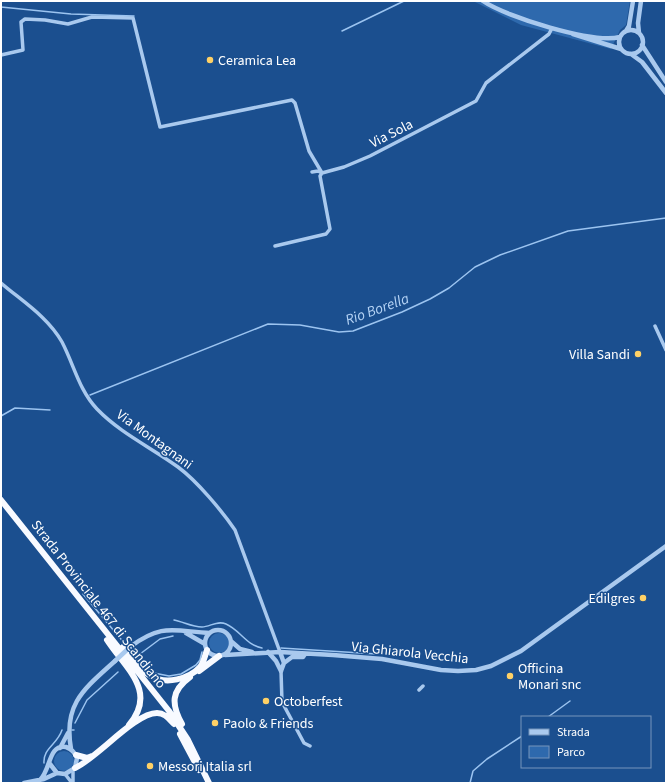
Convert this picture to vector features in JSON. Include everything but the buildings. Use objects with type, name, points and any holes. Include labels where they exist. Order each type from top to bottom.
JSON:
[{"type":"highway","name":"Strada Provinciale 467 di Scandiano","points":[[1,500],[177,723],[188,740],[209,783]]},
{"type":"highway","points":[[90,612],[140,668],[152,677],[171,680],[185,677],[199,667],[206,647]]},
{"type":"highway","points":[[90,612],[134,676],[141,692],[139,709],[135,718],[123,732]]},
{"type":"highway","points":[[202,771],[203,764],[192,740],[175,710],[174,701],[180,687],[186,680],[222,656]]},
{"type":"highway","points":[[74,770],[123,732],[151,713],[158,713],[166,716],[180,734],[202,771]]},
{"type":"highway","points":[[76,755],[87,758],[96,754]]},
{"type":"highway","name":"Strada Provinciale 467 di Scandiano","points":[[202,771],[205,783]]},
{"type":"street","points":[[483,1],[509,14],[552,28],[599,38],[620,37]]},
{"type":"street","points":[[621,49],[619,44],[620,37],[629,26],[633,1]]},
{"type":"street","points":[[631,54],[638,52],[642,45],[638,23],[641,1]]},
{"type":"street","points":[[1,55],[23,50],[21,22],[25,20],[45,20],[68,24],[92,17],[133,18],[160,127],[292,100],[295,103],[309,151],[322,173],[320,176],[330,229],[326,234],[275,246]]},
{"type":"street","name":"Via Sola","points":[[322,173],[344,167],[370,156],[476,101],[486,83],[549,34],[552,28]]},
{"type":"street","points":[[626,31],[634,31],[639,33]]},
{"type":"street","points":[[568,32],[621,49],[631,54],[642,62],[666,93]]},
{"type":"street","points":[[642,45],[666,82]]},
{"type":"street","points":[[312,172],[318,171],[322,173]]},
{"type":"street","name":"Via Montagnani","points":[[1,283],[53,329],[62,342],[87,398],[97,410],[111,422],[184,472],[236,530],[280,652]]},
{"type":"street","points":[[655,326],[666,350]]},
{"type":"street","name":"Via Ghiarola Vecchia","points":[[183,632],[206,647],[212,655],[222,656],[280,652],[382,659],[448,670],[476,670],[491,666],[521,651],[666,546]]},
{"type":"street","name":"Via Ghiarola Vecchia","points":[[76,755],[71,749],[68,733],[69,719],[78,698],[89,685],[145,636],[160,630],[210,633],[217,630],[224,631],[232,642],[240,649],[257,653]]},
{"type":"street","points":[[206,647],[206,639],[210,633]]},
{"type":"street","points":[[222,656],[230,650],[232,642]]},
{"type":"street","points":[[268,652],[276,661],[281,671]]},
{"type":"street","points":[[276,661],[280,652]]},
{"type":"street","points":[[280,652],[284,663]]},
{"type":"street","points":[[305,654],[303,657],[292,657],[284,663],[281,671],[282,702],[304,743],[310,746]]},
{"type":"street","points":[[419,690],[423,686]]},
{"type":"street","name":"Via Ghiarola Vecchia","points":[[40,780],[50,764],[52,754],[60,748],[68,733]]},
{"type":"street","points":[[60,748],[71,749]]},
{"type":"street","points":[[72,783],[77,762],[76,755]]},
{"type":"street","points":[[50,764],[57,773]]},
{"type":"street","points":[[24,783],[40,780],[57,773],[65,774],[74,770]]},
{"type":"street","points":[[65,774],[72,783]]},
{"type":"green space","points":[[473,1],[630,1],[626,25],[620,30],[611,49],[521,25]]},
{"type":"green space","points":[[219,633],[226,636],[229,643],[226,650],[219,653],[212,650],[209,643],[212,636]]},
{"type":"green space","points":[[64,751],[71,754],[74,761],[71,768],[64,771],[57,768],[54,761],[57,754]]},
{"type":"waterway","points":[[342,31],[404,1]]},
{"type":"waterway","points":[[1,7],[71,14],[134,16]]},
{"type":"waterway","name":"Rio Borella","points":[[90,395],[268,324],[300,325],[339,332],[353,331],[402,312],[430,299],[449,288],[475,267],[500,255],[568,231],[666,218]]},
{"type":"waterway","name":"Rio Borella","points":[[1,416],[15,408],[50,410]]},
{"type":"waterway","points":[[83,594],[136,657],[154,673],[169,676],[181,674],[196,665],[200,660],[202,652]]},
{"type":"waterway","points":[[174,620],[198,627],[223,623],[231,627],[247,641],[262,648]]},
{"type":"waterway","points":[[136,657],[160,639],[173,636]]},
{"type":"waterway","points":[[281,648],[377,654]]},
{"type":"waterway","points":[[75,723],[87,700],[118,672]]},
{"type":"waterway","points":[[549,716],[570,701]]},
{"type":"waterway","points":[[44,763],[44,758],[48,750],[60,735],[62,730]]},
{"type":"waterway","points":[[470,783],[473,771],[487,759],[521,737]]},
{"type":"place","name":"Ceramica Lea","points":[[210,60]]},
{"type":"place","name":"Villa Sandi","points":[[638,354]]},
{"type":"place","name":"Edilgres","points":[[643,598]]},
{"type":"place","name":"Officina Monari snc","points":[[510,676]]},
{"type":"place","name":"Octoberfest","points":[[266,701]]},
{"type":"place","name":"Paolo & Friends","points":[[215,723]]},
{"type":"place","name":"Messori Italia srl","points":[[150,766]]}]
